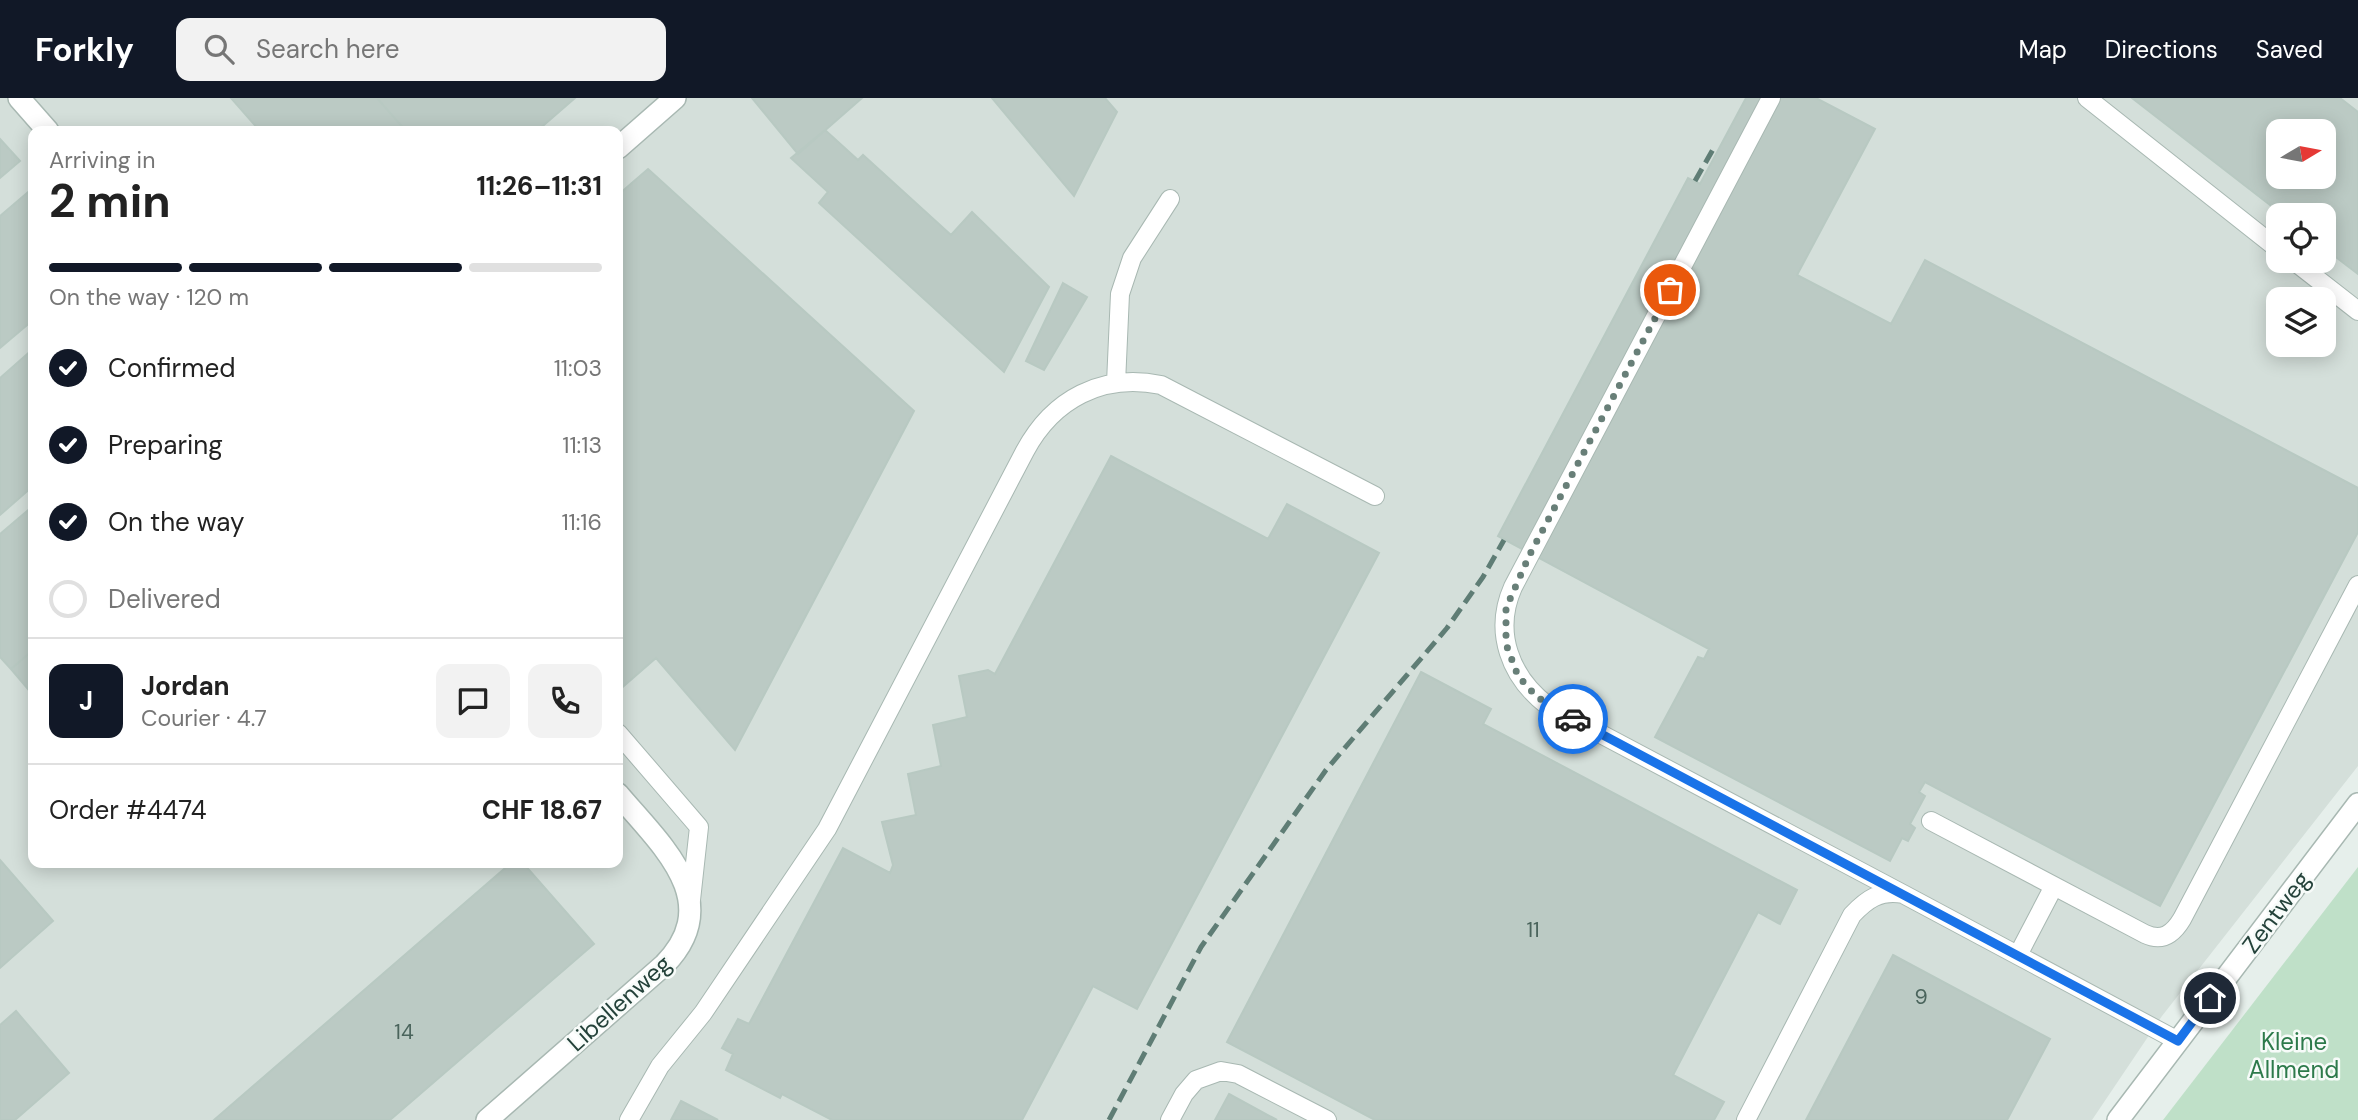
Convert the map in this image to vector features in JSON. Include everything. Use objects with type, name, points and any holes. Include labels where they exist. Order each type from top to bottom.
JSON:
[{"type":"street","points":[[19,98],[44,126]]},
{"type":"street","points":[[623,144],[675,98]]},
{"type":"street","name":"Libellenweg","points":[[487,1120],[667,962],[684,937],[689,914],[688,890],[679,867],[623,800]]},
{"type":"street","name":"Zentweg","points":[[2118,1120],[2358,804]]},
{"type":"lane","points":[[1771,98],[1513,587],[1506,608],[1506,644],[1518,676],[1548,706],[2178,1041]]},
{"type":"lane","points":[[2087,98],[2266,239]]},
{"type":"lane","points":[[1116,383],[1120,294],[1132,258],[1170,199]]},
{"type":"lane","points":[[2309,273],[2358,311]]},
{"type":"lane","points":[[629,1120],[660,1066],[703,1013],[827,829],[1030,440],[1050,413],[1069,400],[1116,383],[1142,381],[1161,385],[1375,496]]},
{"type":"lane","points":[[1931,821],[2150,937],[2160,938],[2175,931],[2358,585]]},
{"type":"lane","points":[[623,739],[699,827],[689,914]]},
{"type":"lane","points":[[2018,955],[2054,886]]},
{"type":"lane","points":[[1745,1120],[1852,915],[1865,901],[1880,894],[1903,894]]},
{"type":"lane","points":[[1170,1120],[1189,1087],[1205,1075],[1221,1071],[1238,1074],[1327,1120]]},
{"type":"shaded area","points":[[0,98],[2358,98],[2358,766],[2162,1016],[2092,1120],[0,1120]]},
{"type":"green space","name":"Kleine Allmend","points":[[2358,867],[2358,1120],[2163,1120]]},
{"type":"building","points":[[231,98],[377,98],[402,126],[256,126]]},
{"type":"building","points":[[377,98],[575,98],[543,126],[402,126]]},
{"type":"building","points":[[752,98],[862,98],[798,154]]},
{"type":"building","points":[[992,98],[1105,98],[1117,112],[1074,196]]},
{"type":"building","points":[[1746,98],[1816,98],[1875,129],[1797,275],[1891,324],[1925,260],[2358,488],[2358,532],[2160,906],[1925,782],[1919,792],[1925,796],[1910,824],[1915,828],[1908,841],[1902,838],[1890,861],[1655,737],[1698,657],[1704,659],[1709,649],[1498,536],[1688,178],[1700,184]]},
{"type":"building","points":[[2132,98],[2340,98],[2358,112],[2358,274],[2336,257],[2336,203],[2268,203]]},
{"type":"building","points":[[825,130],[858,160],[863,155],[951,235],[972,212],[1049,287],[1004,372],[819,203],[828,192],[791,158]]},
{"type":"building","points":[[0,139],[20,161],[0,178]]},
{"type":"building","points":[[648,169],[914,411],[735,750],[656,658],[623,687],[623,191]]},
{"type":"building","points":[[28,192],[28,324],[0,348],[0,216]]},
{"type":"building","points":[[1063,283],[1087,297],[1044,370],[1026,361]]},
{"type":"building","points":[[28,353],[28,490],[0,515],[0,378]]},
{"type":"building","points":[[1111,456],[1268,539],[1287,504],[1379,553],[1137,1009],[1093,986],[1022,1120],[832,1120],[782,1094],[780,1098],[726,1070],[733,1054],[722,1048],[738,1019],[749,1024],[843,848],[890,873],[893,865],[882,822],[916,815],[908,774],[941,766],[933,725],[967,717],[959,676],[988,670],[995,674]]},
{"type":"building","points":[[28,510],[28,654],[11,669],[0,657],[0,534]]},
{"type":"building","points":[[28,654],[28,689],[11,669]]},
{"type":"building","points":[[1421,672],[1491,709],[1483,724],[1797,890],[1780,924],[1758,912],[1673,1075],[1724,1102],[1714,1120],[1375,1120],[1227,1042]]},
{"type":"building","points":[[0,860],[53,921],[0,968]]},
{"type":"building","points":[[505,868],[527,868],[594,944],[390,1120],[214,1120]]},
{"type":"building","points":[[1893,955],[2050,1039],[2007,1120],[1806,1120]]},
{"type":"building","points":[[16,1011],[69,1073],[15,1120],[0,1120],[0,1025]]},
{"type":"building","points":[[1229,1094],[1277,1120],[1215,1120]]},
{"type":"building","points":[[681,1101],[718,1120],[671,1120]]},
{"type":"railway","points":[[1695,181],[1715,146]]},
{"type":"railway","points":[[1109,1120],[1201,947],[1326,770],[1447,628],[1483,577],[1504,540]]},
{"type":"way so far","points":[[1573,719],[1548,706],[1527,688],[1518,676],[1509,658],[1506,644],[1506,608],[1530,554],[1670,290]]},
{"type":"route","points":[[1573,719],[2178,1041],[2210,998]]}]
